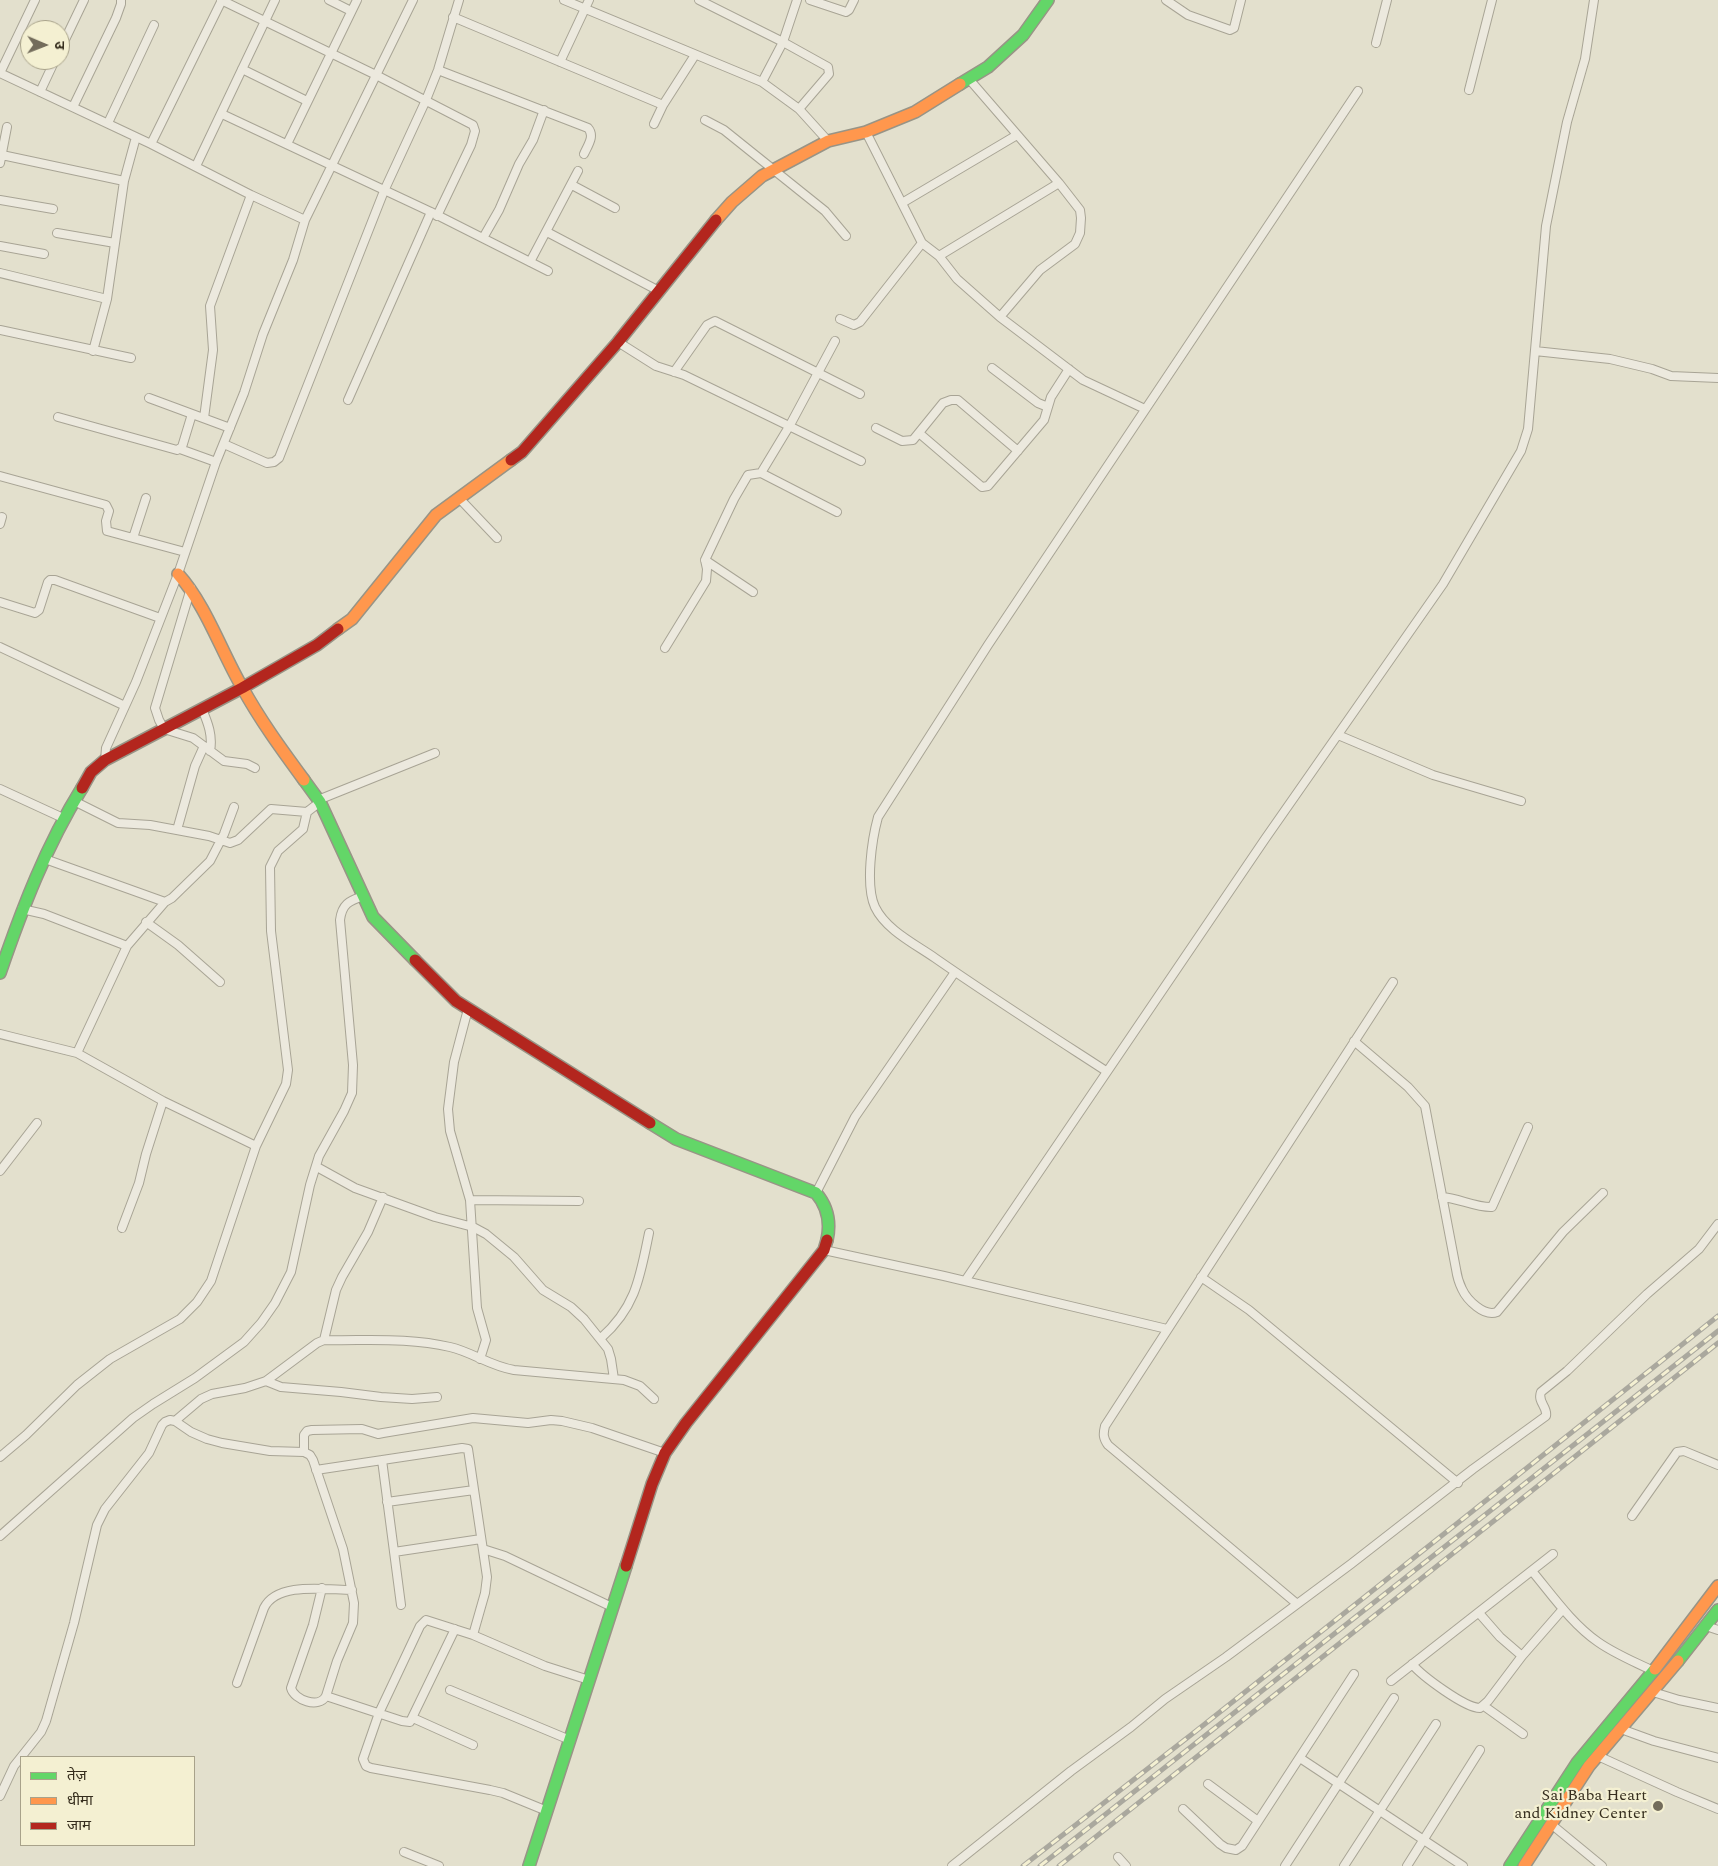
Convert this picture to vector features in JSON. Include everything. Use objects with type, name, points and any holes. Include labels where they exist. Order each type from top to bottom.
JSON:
[{"type":"street","points":[[35,0],[0,73],[196,166],[250,196],[305,220]]},
{"type":"street","points":[[70,29],[84,0]]},
{"type":"street","points":[[73,107],[116,18],[121,0]]},
{"type":"street","points":[[151,144],[221,0],[376,75],[473,125],[475,131],[471,145],[434,214],[348,400]]},
{"type":"street","points":[[196,166],[275,0]]},
{"type":"street","points":[[329,0],[351,11]]},
{"type":"street","points":[[287,144],[357,0]]},
{"type":"street","points":[[105,760],[106,748],[178,574],[216,462],[263,334],[293,260],[305,220],[413,0]]},
{"type":"street","points":[[224,444],[267,463],[274,462],[279,458],[384,191],[438,70],[459,0]]},
{"type":"street","points":[[564,0],[762,82],[799,109],[828,141]]},
{"type":"street","points":[[560,62],[589,0]]},
{"type":"street","points":[[699,0],[783,42],[829,69],[829,74],[799,109]]},
{"type":"street","points":[[762,82],[783,42],[797,0]]},
{"type":"street","points":[[810,0],[846,12],[854,0]]},
{"type":"street","points":[[0,973],[22,909],[63,818],[92,772],[105,760],[242,688],[317,645],[352,619],[436,515],[522,452],[618,342],[732,202],[773,169],[828,141],[866,132],[915,112],[988,67],[1023,35],[1048,0]]},
{"type":"street","points":[[1166,0],[1188,15],[1230,30],[1234,28],[1241,0]]},
{"type":"street","points":[[1376,43],[1387,0]]},
{"type":"street","points":[[1469,90],[1492,0]]},
{"type":"street","points":[[965,1281],[1106,1071],[1443,584],[1521,451],[1528,430],[1546,226],[1567,122],[1585,59],[1594,0]]},
{"type":"street","points":[[453,17],[663,105]]},
{"type":"street","points":[[108,123],[154,25]]},
{"type":"street","points":[[654,124],[663,105],[695,55]]},
{"type":"street","points":[[242,69],[308,101]]},
{"type":"street","points":[[40,92],[50,70]]},
{"type":"street","points":[[438,70],[588,128],[591,137],[584,154]]},
{"type":"street","points":[[969,79],[1060,183],[1080,210],[1081,227],[1078,239],[1071,249],[1040,270],[1000,318]]},
{"type":"street","points":[[1106,1071],[955,972],[892,928],[881,917],[874,905],[871,886],[873,834],[878,817],[988,645],[1358,91]]},
{"type":"street","points":[[483,238],[499,210],[519,164],[533,140],[544,110]]},
{"type":"street","points":[[222,114],[434,214],[548,271]]},
{"type":"street","points":[[705,120],[724,130],[825,211],[846,236]]},
{"type":"street","points":[[7,127],[1,159],[124,181]]},
{"type":"street","points":[[866,132],[922,243],[939,256],[956,279],[1000,318],[1083,380],[1145,409]]},
{"type":"street","points":[[902,202],[1017,135]]},
{"type":"street","points":[[93,351],[107,299],[124,181],[136,137]]},
{"type":"street","points":[[530,262],[578,171]]},
{"type":"street","points":[[939,256],[1060,183]]},
{"type":"street","points":[[572,185],[615,208]]},
{"type":"street","points":[[204,418],[213,350],[210,306],[250,196]]},
{"type":"street","points":[[0,200],[53,209]]},
{"type":"street","points":[[547,232],[659,291]]},
{"type":"street","points":[[57,233],[115,243]]},
{"type":"street","points":[[840,318],[854,324],[860,322],[922,243]]},
{"type":"street","points":[[0,246],[44,254]]},
{"type":"street","points":[[0,273],[107,299]]},
{"type":"street","points":[[674,372],[707,325],[712,321],[718,322],[860,394]]},
{"type":"street","points":[[0,330],[131,358]]},
{"type":"street","points":[[762,473],[835,341]]},
{"type":"street","points":[[618,342],[656,366],[684,375],[861,461]]},
{"type":"street","points":[[1535,351],[1610,359],[1652,369],[1671,376],[1718,378]]},
{"type":"street","points":[[992,368],[1038,403],[1048,407]]},
{"type":"street","points":[[920,433],[982,487],[990,485],[1044,420],[1051,397],[1069,369]]},
{"type":"street","points":[[149,398],[230,428]]},
{"type":"street","points":[[876,428],[902,440],[913,440],[943,403],[958,400],[1018,451]]},
{"type":"street","points":[[180,449],[192,414]]},
{"type":"street","points":[[58,417],[177,450],[180,449],[216,462]]},
{"type":"street","points":[[665,648],[706,581],[707,569],[705,560],[734,498],[748,475],[762,473],[837,512]]},
{"type":"street","points":[[0,476],[106,505],[109,511],[106,521],[107,531],[185,552]]},
{"type":"street","points":[[134,538],[146,498]]},
{"type":"street","points":[[459,498],[497,538]]},
{"type":"street","points":[[705,560],[753,592]]},
{"type":"street","points":[[178,574],[191,588],[242,688],[275,741],[320,803],[362,894],[378,923],[456,1001],[676,1139],[816,1193],[823,1200],[828,1210],[830,1225],[824,1250],[686,1423],[666,1453],[652,1484],[529,1866]]},
{"type":"street","points":[[0,602],[35,613],[40,610],[48,582],[55,580],[160,618]]},
{"type":"street","points":[[191,588],[155,708],[158,720],[164,729],[193,738],[224,761],[247,764],[255,768]]},
{"type":"street","points":[[0,647],[125,706]]},
{"type":"street","points":[[178,830],[195,766],[212,743],[202,709]]},
{"type":"street","points":[[1338,735],[1433,775],[1521,801]]},
{"type":"street","points":[[74,801],[118,823],[150,825],[178,830],[222,839],[230,843],[238,840],[271,809],[307,812],[320,803],[435,753]]},
{"type":"street","points":[[0,789],[63,818]]},
{"type":"street","points":[[77,1053],[126,946],[165,902],[172,898],[210,861],[222,839],[234,807]]},
{"type":"street","points":[[0,1457],[77,1385],[110,1359],[180,1319],[197,1302],[210,1281],[256,1146],[286,1084],[288,1070],[271,931],[270,867],[278,851],[303,829],[307,812]]},
{"type":"street","points":[[45,859],[165,902]]},
{"type":"street","points":[[0,1536],[133,1418],[219,1361],[244,1342],[261,1324],[275,1303],[291,1272],[310,1185],[319,1156],[344,1112],[352,1093],[352,1065],[340,920],[344,906],[362,894]]},
{"type":"street","points":[[22,909],[44,914],[126,946]]},
{"type":"street","points":[[146,922],[178,945],[220,982]]},
{"type":"street","points":[[816,1193],[855,1117],[955,972]]},
{"type":"street","points":[[1296,1604],[1108,1445],[1103,1433],[1105,1426],[1167,1329],[1393,982]]},
{"type":"street","points":[[468,1009],[454,1062],[448,1109],[450,1131],[470,1200],[477,1308],[486,1340],[480,1359]]},
{"type":"street","points":[[0,1034],[77,1053],[163,1101],[256,1146]]},
{"type":"street","points":[[1354,1041],[1408,1087],[1425,1106],[1456,1269],[1461,1287],[1466,1296],[1476,1305],[1494,1314],[1563,1232],[1604,1194]]},
{"type":"street","points":[[122,1228],[139,1183],[163,1101]]},
{"type":"street","points":[[0,1171],[37,1123]]},
{"type":"street","points":[[1442,1198],[1458,1199],[1485,1207],[1492,1207],[1528,1127]]},
{"type":"street","points":[[317,1167],[355,1188],[435,1217],[473,1227],[486,1234],[509,1252],[544,1290],[571,1307],[601,1338],[608,1348],[614,1379]]},
{"type":"street","points":[[324,1340],[336,1290],[368,1232],[383,1197]]},
{"type":"street","points":[[470,1200],[578,1201]]},
{"type":"street","points":[[952,1866],[1165,1699],[1226,1657],[1351,1564],[1505,1445],[1546,1416],[1546,1410],[1540,1401],[1542,1392],[1567,1371],[1647,1294],[1699,1249],[1718,1224]]},
{"type":"street","points":[[601,1338],[623,1316],[634,1293],[649,1233]]},
{"type":"street","points":[[824,1250],[1167,1329]]},
{"type":"street","points":[[1201,1277],[1249,1310],[1458,1482]]},
{"type":"street","points":[[175,1421],[201,1399],[212,1394],[245,1388],[266,1381],[317,1343],[324,1340],[406,1340],[431,1343],[452,1347],[499,1368],[632,1382],[654,1398]]},
{"type":"street","points":[[266,1381],[281,1387],[382,1397],[412,1399],[437,1397]]},
{"type":"street","points":[[304,1452],[304,1435],[307,1431],[362,1429],[378,1434],[473,1418],[528,1423],[562,1420],[666,1453]]},
{"type":"street","points":[[22,1756],[41,1732],[46,1721],[74,1623],[97,1525],[105,1509],[149,1453],[162,1425],[170,1420],[175,1421],[191,1432],[222,1443],[270,1451],[304,1452],[310,1455],[343,1549],[354,1603],[353,1623],[326,1696],[319,1703],[314,1703],[295,1696],[292,1694],[291,1688],[313,1625],[322,1588]]},
{"type":"street","points":[[316,1470],[465,1448],[469,1452],[482,1539],[486,1583],[473,1635]]},
{"type":"street","points":[[1632,1516],[1677,1452],[1684,1451],[1718,1465]]},
{"type":"street","points":[[382,1460],[401,1605]]},
{"type":"street","points":[[387,1502],[474,1490]]},
{"type":"street","points":[[394,1552],[482,1539]]},
{"type":"street","points":[[483,1548],[505,1556],[612,1607]]},
{"type":"street","points":[[1391,1681],[1552,1554]]},
{"type":"street","points":[[1532,1571],[1563,1608],[1596,1641],[1653,1672]]},
{"type":"street","points":[[1510,1866],[1577,1763],[1653,1672],[1718,1586]]},
{"type":"street","points":[[236,1683],[264,1608],[270,1599],[301,1589],[352,1590]]},
{"type":"street","points":[[1412,1664],[1428,1679],[1470,1705],[1480,1708],[1484,1706],[1522,1656],[1563,1608]]},
{"type":"street","points":[[1524,1866],[1578,1781],[1653,1692],[1718,1610]]},
{"type":"street","points":[[1479,1613],[1500,1637],[1522,1656]]},
{"type":"street","points":[[547,1811],[503,1793],[366,1766],[363,1760],[379,1713],[423,1622],[430,1621],[473,1635],[545,1666],[589,1680]]},
{"type":"street","points":[[1706,1626],[1718,1630]]},
{"type":"street","points":[[326,1696],[410,1722],[455,1629]]},
{"type":"street","points":[[1183,1809],[1220,1844],[1232,1850],[1242,1846],[1354,1674]]},
{"type":"street","points":[[450,1690],[570,1740]]},
{"type":"street","points":[[1653,1692],[1679,1700],[1718,1708]]},
{"type":"street","points":[[1285,1866],[1394,1698]]},
{"type":"street","points":[[1484,1706],[1523,1734]]},
{"type":"street","points":[[413,1718],[473,1745]]},
{"type":"street","points":[[1344,1866],[1436,1724]]},
{"type":"street","points":[[1621,1729],[1661,1743],[1718,1758]]},
{"type":"street","points":[[1407,1866],[1480,1750]]},
{"type":"street","points":[[1598,1756],[1718,1809]]},
{"type":"street","points":[[1,1791],[20,1758]]},
{"type":"street","points":[[1300,1758],[1463,1866]]},
{"type":"street","points":[[1208,1784],[1258,1821]]},
{"type":"street","points":[[1551,1824],[1602,1866]]},
{"type":"street","points":[[404,1852],[439,1866]]},
{"type":"street","points":[[1118,1857],[1126,1866]]},
{"type":"railway","points":[[1023,1866],[1718,1316]]},
{"type":"railway","points":[[1040,1866],[1718,1331]]},
{"type":"railway","points":[[1059,1866],[1718,1343]]},
{"type":"traffic: fast","points":[[960,84],[988,67],[1023,35],[1048,0]]},
{"type":"traffic: fast","points":[[304,780],[320,802],[373,917],[415,960]]},
{"type":"traffic: fast","points":[[0,973],[17,925],[46,855],[82,788]]},
{"type":"traffic: fast","points":[[650,1123],[676,1139],[816,1193],[828,1215],[827,1240]]},
{"type":"traffic: fast","points":[[529,1866],[626,1566]]},
{"type":"traffic: fast","points":[[1678,1661],[1718,1610]]},
{"type":"traffic: fast","points":[[1510,1866],[1577,1763],[1655,1669]]},
{"type":"traffic: slow","points":[[716,220],[732,202],[762,176],[828,141],[866,132],[915,112],[960,84]]},
{"type":"traffic: slow","points":[[338,629],[352,619],[436,515],[511,460]]},
{"type":"traffic: slow","points":[[178,574],[188,586],[205,614],[234,673],[256,711],[304,780]]},
{"type":"traffic: slow","points":[[1655,1669],[1718,1586]]},
{"type":"traffic: slow","points":[[1524,1866],[1589,1766],[1678,1661]]},
{"type":"traffic: jam","points":[[511,460],[522,452],[618,342],[716,220]]},
{"type":"traffic: jam","points":[[82,788],[91,772],[105,760],[242,688],[317,645],[338,629]]},
{"type":"traffic: jam","points":[[415,960],[456,1001],[650,1123]]},
{"type":"traffic: jam","points":[[626,1566],[652,1484],[665,1453],[686,1423],[824,1250],[827,1240]]},
{"type":"place","name":"Sai Baba Heart and Kidney Center","points":[[1658,1806]]}]
